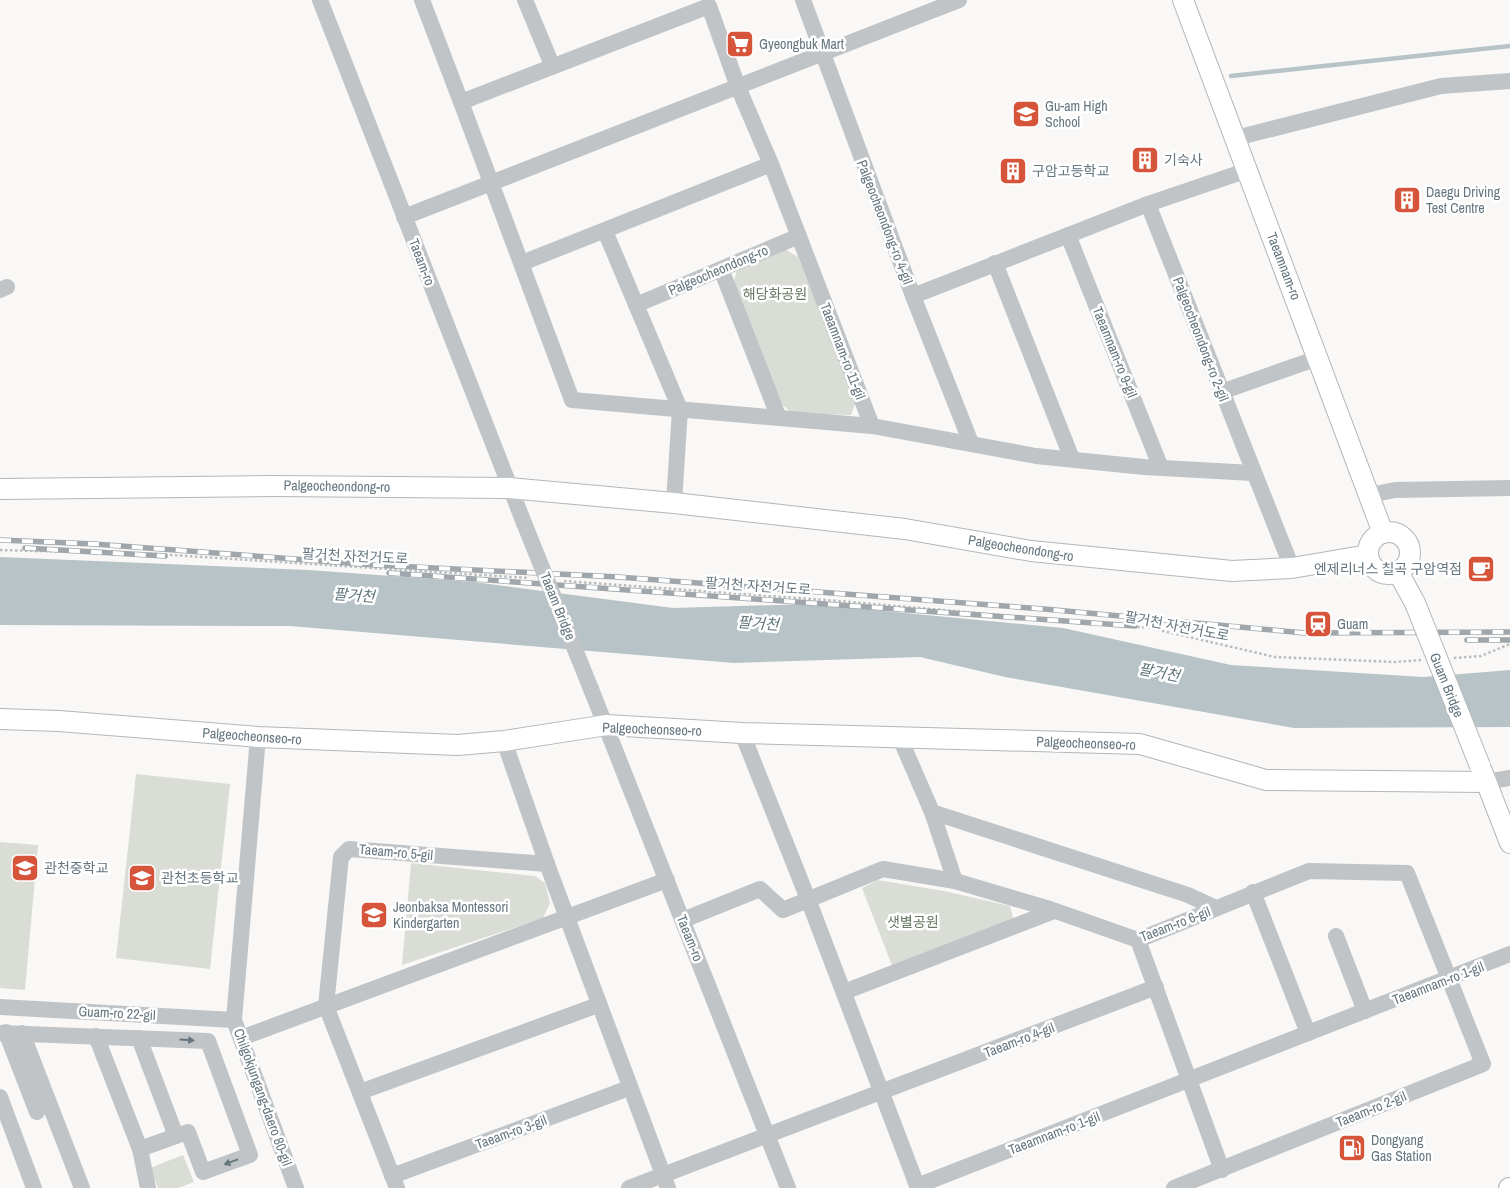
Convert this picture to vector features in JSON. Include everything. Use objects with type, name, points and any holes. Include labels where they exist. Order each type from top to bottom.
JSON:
[{"type":"main road","name":"Taeamnam-ro","points":[[1183,0],[1383,533]]},
{"type":"main road","name":"Palgeocheondong-ro","points":[[0,489],[274,486],[509,488],[674,503],[905,529],[1031,551],[1232,571],[1292,568],[1368,555]]},
{"type":"main road","points":[[1383,533],[1396,534],[1406,542],[1409,548],[1408,562],[1398,572],[1391,574],[1377,571],[1372,566],[1368,555],[1372,540],[1383,533]]},
{"type":"main road","name":"Guam Bridge","points":[[1398,572],[1415,603],[1483,774]]},
{"type":"main road","name":"Palgeocheonseo-ro","points":[[0,719],[59,721],[258,737],[458,745],[504,741],[607,725],[742,733],[1140,744],[1266,780],[1483,774]]},
{"type":"main road","points":[[1483,774],[1510,843]]},
{"type":"street","name":"Taeam-ro","points":[[320,0],[524,523]]},
{"type":"street","points":[[422,0],[493,183],[572,400],[872,426],[1036,456],[1122,465],[1253,473]]},
{"type":"street","points":[[525,0],[552,65]]},
{"type":"street","name":"Palgeocheondong-ro 4-gil","points":[[803,0],[913,296],[971,443]]},
{"type":"street","points":[[404,217],[959,0]]},
{"type":"street","name":"Taeamnam-ro 11-gil","points":[[461,102],[702,3],[771,164],[872,426]]},
{"type":"street","points":[[1236,138],[1441,86],[1510,81]]},
{"type":"street","points":[[522,263],[771,164]]},
{"type":"street","points":[[913,296],[1148,204],[1248,170]]},
{"type":"street","name":"Palgeocheondong-ro 2-gil","points":[[1148,204],[1292,568]]},
{"type":"street","points":[[605,230],[680,409],[674,503]]},
{"type":"street","name":"Taeamnam-ro 9-gil","points":[[1068,235],[1161,468]]},
{"type":"street","name":"Palgeocheondong-ro","points":[[636,305],[799,236]]},
{"type":"street","points":[[995,263],[1072,459]]},
{"type":"street","points":[[721,269],[779,418]]},
{"type":"street","points":[[1221,392],[1318,358]]},
{"type":"street","points":[[1370,495],[1395,490],[1510,488]]},
{"type":"street","name":"Taeam Bridge","points":[[524,523],[591,689]]},
{"type":"street","name":"Taeam-ro","points":[[591,689],[607,725],[788,1188]]},
{"type":"street","points":[[742,733],[844,992],[917,1187]]},
{"type":"street","points":[[899,736],[932,812],[955,881]]},
{"type":"street","name":"Chilgokjungang-daero 80-gil","points":[[258,737],[234,1020],[296,1188]]},
{"type":"street","points":[[504,741],[566,918],[665,1182]]},
{"type":"street","points":[[1483,774],[1510,778]]},
{"type":"street","points":[[932,812],[1188,895],[1216,908]]},
{"type":"street","name":"Taeam-ro 5-gil","points":[[378,1137],[326,1006],[341,857],[348,849],[547,864]]},
{"type":"street","name":"Taeam-ro 6-gil","points":[[683,920],[760,889],[783,910],[883,869],[955,881],[1054,910],[1138,940],[1309,870],[1407,872],[1448,979]]},
{"type":"street","points":[[241,1038],[667,880]]},
{"type":"street","points":[[1253,892],[1308,1032]]},
{"type":"street","points":[[844,992],[1054,910]]},
{"type":"street","points":[[1336,936],[1365,1011]]},
{"type":"street","points":[[1138,940],[1222,1170]]},
{"type":"street","name":"Taeamnam-ro 1-gil","points":[[917,1187],[1510,954]]},
{"type":"street","name":"Taeam-ro 2-gil","points":[[1174,1188],[1482,1064],[1448,979]]},
{"type":"street","name":"Taeam-ro 4-gil","points":[[768,1136],[1156,987]]},
{"type":"street","points":[[360,1092],[598,1005]]},
{"type":"street","name":"Guam-ro 22-gil","points":[[0,1006],[234,1020]]},
{"type":"street","points":[[10,1033],[208,1041],[250,1155],[203,1172],[188,1132],[140,1149]]},
{"type":"street","points":[[10,1033],[37,1112]]},
{"type":"street","points":[[10,1033],[82,1188]]},
{"type":"street","points":[[96,1036],[140,1149],[148,1188]]},
{"type":"street","points":[[139,1038],[176,1136]]},
{"type":"street","name":"Taeam-ro 3-gil","points":[[378,1137],[394,1182],[629,1088]]},
{"type":"street","points":[[0,1097],[34,1188]]},
{"type":"street","points":[[629,1188],[665,1182],[768,1136]]},
{"type":"path","name":"팔거천 자전거도로","points":[[0,550],[166,555],[533,578]]},
{"type":"path","name":"팔거천 자전거도로","points":[[562,581],[849,602],[1150,628],[1275,657],[1395,662],[1423,660]]},
{"type":"path","points":[[1452,658],[1480,656],[1510,644]]},
{"type":"green space","name":"해당화공원","points":[[785,249],[798,257],[856,401],[851,415],[791,413],[782,404],[733,286],[737,269]]},
{"type":"green space","points":[[136,774],[230,784],[210,969],[116,958]]},
{"type":"green space","points":[[0,842],[38,845],[25,990],[0,988]]},
{"type":"green space","points":[[411,863],[535,876],[545,883],[550,903],[543,918],[402,965]]},
{"type":"green space","name":"샛별공원","points":[[878,880],[944,891],[1010,906],[1014,921],[893,968],[862,888]]},
{"type":"green space","points":[[183,1155],[194,1182],[178,1188],[158,1188],[150,1168]]},
{"type":"water","name":"팔거천","points":[[0,557],[309,570],[474,582],[673,608],[810,604],[1063,628],[1231,665],[1424,677],[1510,670],[1510,727],[1294,728],[1005,677],[920,657],[734,663],[290,626],[0,625]]},
{"type":"waterway","points":[[1231,76],[1510,46]]},
{"type":"railway","points":[[0,540],[94,544],[375,565],[618,577],[1044,609],[1304,633],[1510,632]]},
{"type":"railway","points":[[25,548],[165,556]]},
{"type":"railway","points":[[389,573],[1135,626]]},
{"type":"railway","points":[[1467,640],[1510,640]]},
{"type":"place","name":"Gyeongbuk Mart","points":[[740,44]]},
{"type":"place","name":"Gu-am High School","points":[[1026,114]]},
{"type":"place","name":"기숙사","points":[[1145,160]]},
{"type":"place","name":"구암고등학교","points":[[1013,171]]},
{"type":"place","name":"Daegu Driving Test Centre","points":[[1407,200]]},
{"type":"place","name":"엔제리너스 칠곡 구암역점","points":[[1481,569]]},
{"type":"place","name":"Guam","points":[[1318,624]]},
{"type":"place","name":"관천중학교","points":[[25,868]]},
{"type":"place","name":"관천초등학교","points":[[142,878]]},
{"type":"place","name":"Jeonbaksa Montessori Kindergarten","points":[[374,915]]},
{"type":"place","name":"Dongyang Gas Station","points":[[1352,1148]]}]
